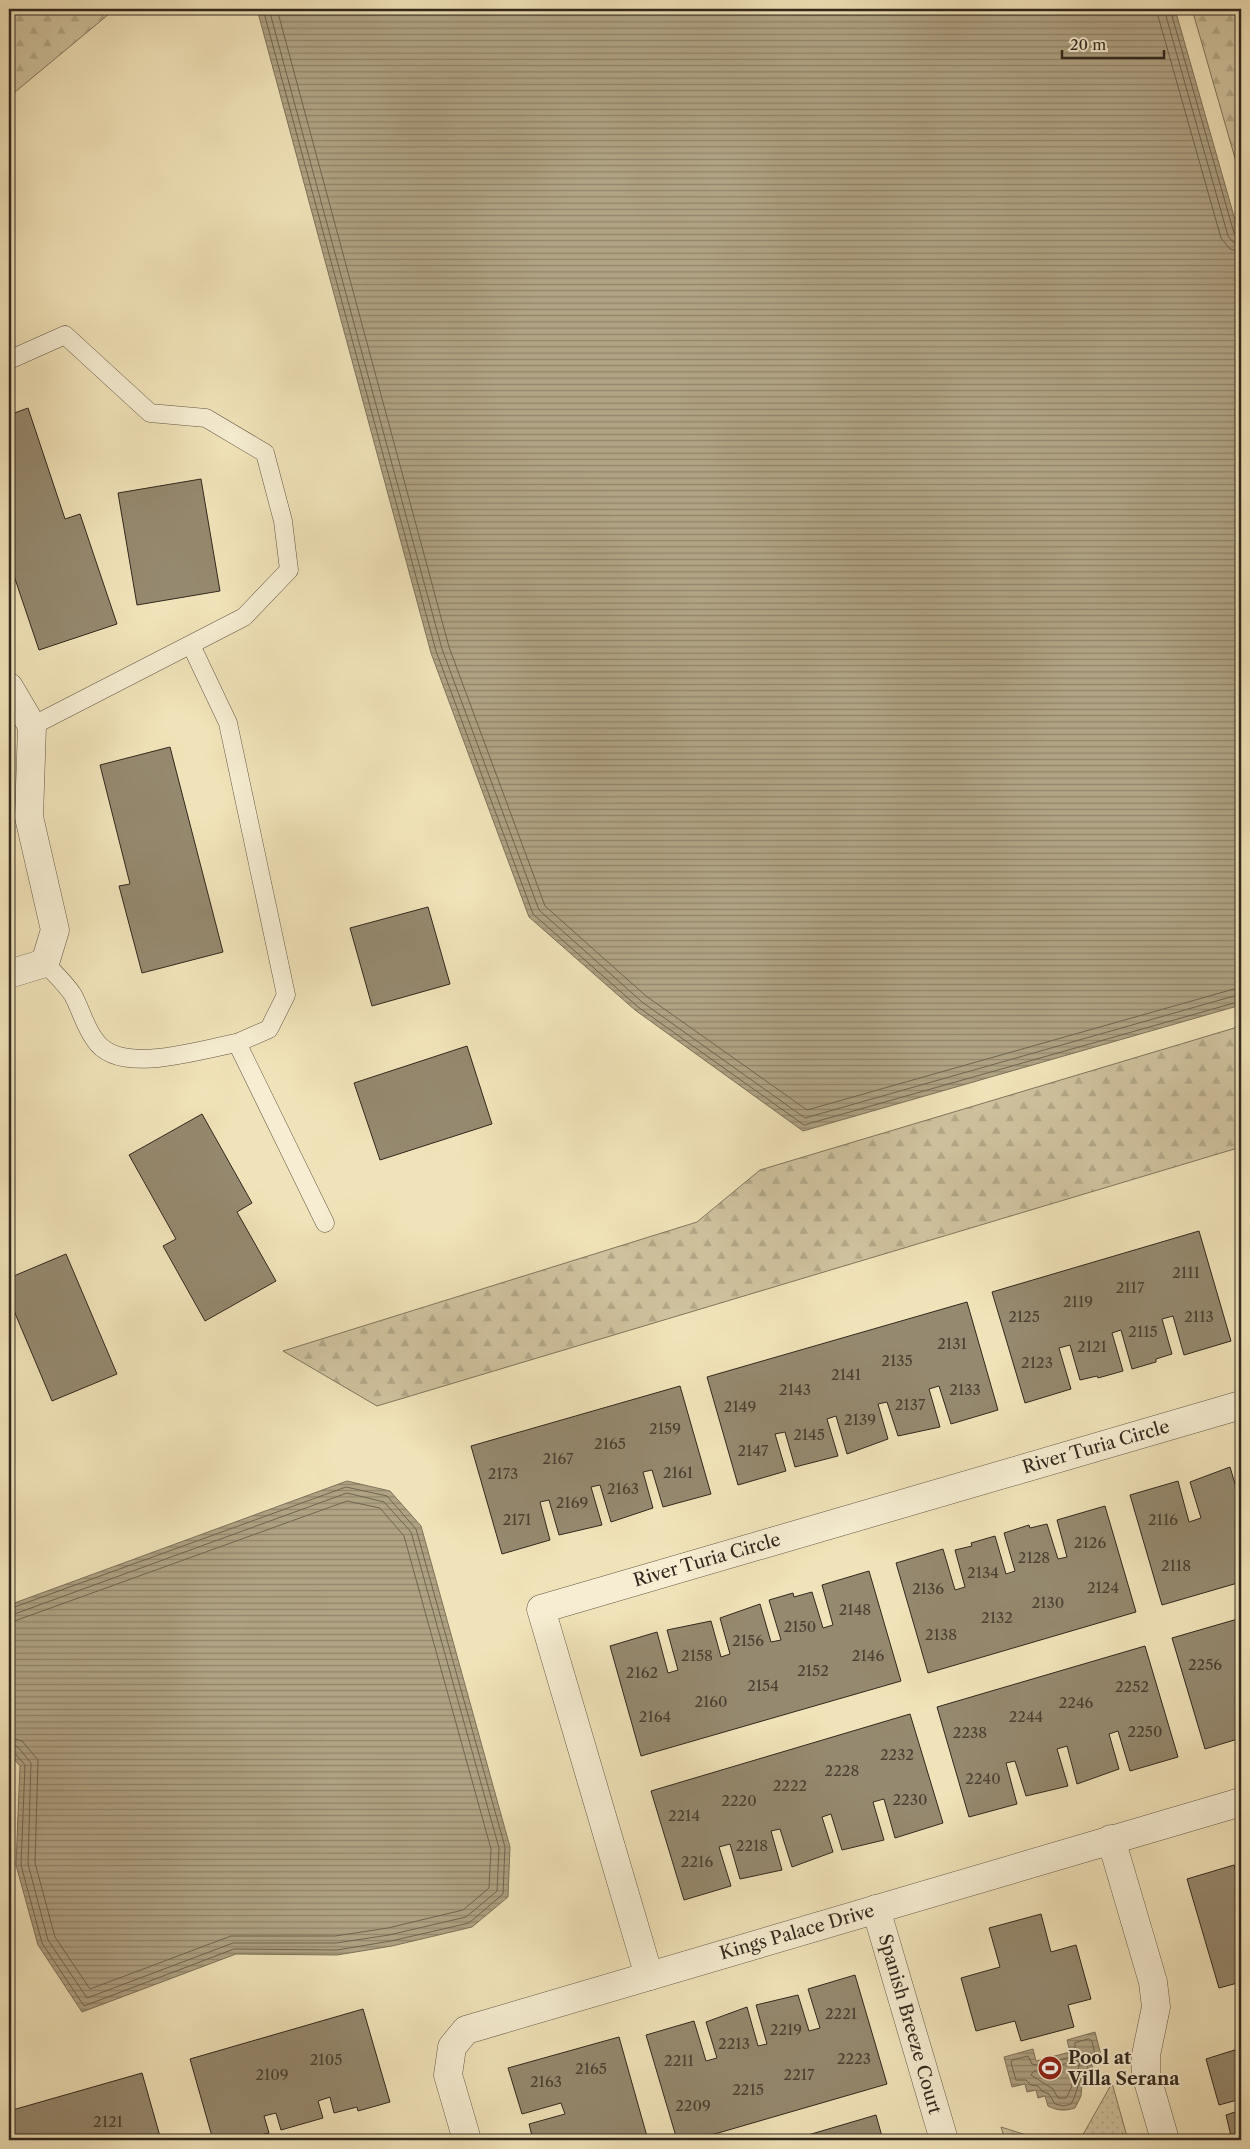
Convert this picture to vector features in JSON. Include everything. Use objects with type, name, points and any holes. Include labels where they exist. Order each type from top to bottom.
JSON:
[{"type":"street","points":[[9,687],[32,726],[29,817],[55,930],[45,964],[9,974]]},
{"type":"street","name":"River Turia Circle","points":[[649,1976],[541,1609],[1241,1404]]},
{"type":"street","name":"Kings Palace Drive","points":[[466,2140],[448,2075],[452,2047],[466,2030],[1241,1802]]},
{"type":"street","points":[[1111,1840],[1153,1982],[1156,2007],[1146,2055],[1146,2074],[1165,2140]]},
{"type":"street","name":"Spanish Breeze Court","points":[[876,1908],[944,2140]]},
{"type":"lane","points":[[9,360],[65,336],[150,413],[206,418],[265,453],[284,520],[290,570],[244,617],[32,726]]},
{"type":"lane","points":[[45,964],[73,994],[95,1041],[107,1053],[120,1058],[147,1059],[237,1043],[269,1029],[286,995],[228,723],[190,645]]},
{"type":"lane","points":[[237,1043],[325,1223]]},
{"type":"green space","points":[[9,9],[115,9],[9,97]]},
{"type":"green space","points":[[1192,9],[1241,9],[1241,179]]},
{"type":"green space","points":[[1241,1026],[1241,1147],[377,1406],[283,1351],[697,1222],[760,1170]]},
{"type":"green space","points":[[1112,2083],[1128,2140],[1080,2140]]},
{"type":"green space","points":[[1001,2127],[1042,2140],[1005,2140]]},
{"type":"water","points":[[257,9],[1175,9],[1241,241],[1241,1005],[803,1131],[635,1010],[529,917],[431,653]]},
{"type":"water","points":[[347,1481],[390,1491],[421,1526],[510,1847],[508,1897],[472,1927],[392,1946],[337,1955],[236,1954],[82,2012],[38,1945],[16,1865],[20,1766],[9,1753],[9,1605]]},
{"type":"water","name":"Pool at Villa Serana","points":[[1095,2032],[1102,2059],[1091,2062],[1095,2075],[1087,2077],[1089,2084],[1082,2085],[1081,2096],[1075,2108],[1055,2109],[1048,2106],[1045,2096],[1038,2098],[1036,2090],[1027,2092],[1025,2084],[1012,2087],[1004,2057],[1033,2049],[1036,2061],[1070,2052],[1067,2040]]},
{"type":"building","points":[[28,408],[65,519],[80,514],[117,624],[39,650],[9,561],[9,415]]},
{"type":"building","points":[[201,479],[220,591],[137,605],[118,493]]},
{"type":"building","points":[[170,747],[223,952],[142,973],[119,886],[130,884],[100,765]]},
{"type":"building","points":[[428,907],[450,984],[372,1006],[350,928]]},
{"type":"building","points":[[467,1046],[492,1124],[380,1160],[354,1083]]},
{"type":"building","points":[[202,1114],[252,1203],[237,1212],[276,1281],[205,1321],[163,1246],[176,1239],[129,1155]]},
{"type":"building","points":[[1199,1231],[1231,1341],[1184,1355],[1173,1316],[1162,1319],[1172,1354],[1156,1359],[1156,1362],[1132,1369],[1121,1330],[1112,1333],[1123,1371],[1098,1378],[1097,1376],[1080,1380],[1070,1345],[1059,1348],[1071,1389],[1025,1403],[992,1292]]},
{"type":"building","points":[[66,1254],[117,1374],[52,1401],[9,1299],[9,1278]]},
{"type":"building","points":[[967,1302],[998,1410],[951,1424],[939,1386],[929,1389],[940,1427],[898,1436],[887,1402],[878,1404],[888,1439],[847,1454],[836,1416],[827,1419],[838,1456],[795,1467],[785,1432],[775,1434],[786,1471],[738,1485],[707,1377]]},
{"type":"building","points":[[680,1386],[711,1494],[663,1507],[652,1470],[643,1472],[653,1508],[611,1522],[600,1485],[591,1487],[602,1525],[559,1535],[549,1500],[540,1502],[550,1540],[502,1554],[471,1446]]},
{"type":"building","points":[[1230,1467],[1241,1504],[1241,1582],[1162,1605],[1130,1495],[1178,1481],[1189,1522],[1201,1518],[1190,1482]]},
{"type":"building","points":[[1105,1506],[1136,1612],[928,1673],[896,1563],[943,1549],[955,1590],[965,1587],[955,1550],[972,1546],[971,1543],[995,1536],[1006,1574],[1015,1571],[1004,1533],[1029,1525],[1030,1528],[1047,1524],[1058,1559],[1067,1557],[1057,1520]]},
{"type":"building","points":[[869,1571],[901,1681],[641,1756],[610,1646],[657,1632],[668,1673],[678,1670],[667,1630],[711,1621],[721,1657],[730,1654],[720,1618],[760,1604],[771,1642],[781,1640],[769,1600],[793,1593],[794,1597],[812,1592],[823,1628],[833,1625],[822,1585]]},
{"type":"building","points":[[1241,1618],[1241,1738],[1205,1749],[1172,1638]]},
{"type":"building","points":[[1145,1646],[1178,1757],[1130,1771],[1118,1731],[1109,1734],[1119,1769],[1077,1784],[1067,1746],[1057,1749],[1068,1786],[1026,1796],[1015,1761],[1006,1763],[1017,1804],[969,1817],[937,1707]]},
{"type":"building","points":[[910,1714],[943,1823],[895,1838],[884,1799],[873,1802],[884,1840],[842,1850],[831,1814],[822,1817],[833,1852],[792,1867],[780,1829],[771,1831],[782,1870],[740,1879],[730,1844],[719,1847],[731,1886],[684,1900],[651,1791]]},
{"type":"building","points":[[1234,1865],[1241,1890],[1241,1982],[1219,1988],[1187,1879]]},
{"type":"building","points":[[1041,1914],[1051,1952],[1076,1945],[1091,1999],[1068,2005],[1074,2027],[1021,2041],[1015,2021],[976,2031],[961,1978],[1000,1967],[989,1928]]},
{"type":"building","points":[[855,1975],[887,2084],[694,2140],[677,2140],[646,2035],[694,2021],[706,2061],[717,2058],[706,2022],[747,2007],[758,2046],[767,2044],[756,2005],[798,1995],[809,2031],[820,2028],[808,1989]]},
{"type":"building","points":[[363,2009],[390,2102],[358,2111],[357,2107],[334,2113],[330,2097],[318,2101],[323,2118],[281,2130],[276,2113],[264,2116],[269,2133],[249,2138],[250,2140],[213,2140],[190,2059]]},
{"type":"building","points":[[619,2037],[648,2140],[533,2140],[529,2124],[565,2114],[561,2103],[522,2114],[508,2068]]},
{"type":"building","points":[[1241,2048],[1241,2099],[1219,2105],[1206,2059]]},
{"type":"building","points":[[142,2073],[161,2140],[9,2140],[9,2111]]},
{"type":"building","points":[[1241,2110],[1241,2140],[1232,2140],[1226,2115]]},
{"type":"building","points":[[876,2115],[883,2140],[791,2140]]},
{"type":"place","name":"Pool at Villa Serana","points":[[1050,2068]]}]
